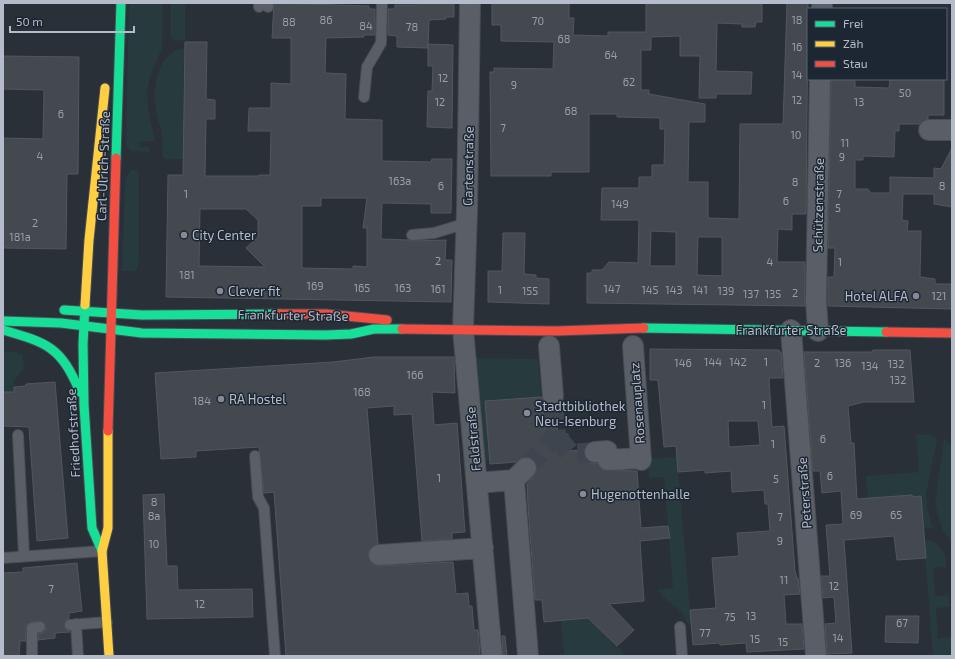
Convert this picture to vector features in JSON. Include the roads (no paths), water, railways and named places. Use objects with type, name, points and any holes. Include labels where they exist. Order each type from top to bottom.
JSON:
[{"type":"main road","name":"Carl-Ulrich-Straße","points":[[111,330],[121,3]]},
{"type":"main road","name":"Carl-Ulrich-Straße","points":[[86,312],[89,240],[106,81]]},
{"type":"main road","name":"Frankfurter Straße","points":[[54,309],[142,315],[326,314],[375,320],[631,337],[791,330],[952,333]]},
{"type":"main road","name":"Friedhofstraße","points":[[86,312],[83,344],[84,405],[92,528],[102,551]]},
{"type":"main road","name":"Frankfurter Straße","points":[[587,320],[631,337]]},
{"type":"main road","name":"Frankfurter Straße","points":[[3,321],[52,322],[142,333],[326,335],[352,334],[374,330],[463,326],[524,321]]},
{"type":"main road","points":[[3,330],[33,338],[59,354],[72,371],[84,405]]},
{"type":"main road","name":"Friedhofstraße","points":[[109,656],[102,551],[108,528],[108,401],[111,330]]},
{"type":"street","name":"Gartenstraße","points":[[463,326],[467,223],[470,3]]},
{"type":"street","name":"Schützenstraße","points":[[818,331],[816,301],[820,80]]},
{"type":"street","points":[[929,130],[952,130]]},
{"type":"street","name":"Feldstraße","points":[[463,326],[492,656]]},
{"type":"street","name":"Peterstraße","points":[[791,330],[816,656]]},
{"type":"street","name":"Rosenauplatz","points":[[595,452],[607,451],[608,460],[641,459],[631,337]]},
{"type":"street","points":[[549,346],[553,396]]},
{"type":"street","points":[[477,484],[520,474],[528,656]]},
{"type":"street","points":[[379,554],[483,548]]},
{"type":"lane","points":[[364,97],[367,67],[381,43],[382,3]]},
{"type":"lane","points":[[412,235],[434,233],[467,223]]},
{"type":"lane","points":[[18,435],[24,556]]},
{"type":"lane","points":[[255,456],[258,497],[264,508],[275,656]]},
{"type":"lane","points":[[3,558],[102,551]]},
{"type":"lane","points":[[78,656],[73,625],[107,622]]},
{"type":"lane","points":[[32,656],[32,628],[40,627]]},
{"type":"lane","points":[[680,627],[682,656]]},
{"type":"tunnel","points":[[526,468],[556,436],[553,396]]},
{"type":"tunnel","points":[[556,436],[571,454],[595,452]]},
{"type":"place","name":"City Center","points":[[184,235]]},
{"type":"place","name":"Clever fit","points":[[220,291]]},
{"type":"place","name":"Hotel ALFA","points":[[916,296]]},
{"type":"place","name":"RA Hostel","points":[[221,399]]},
{"type":"place","name":"Stadtbibliothek Neu-Isenburg","points":[[527,413]]},
{"type":"place","name":"Hugenottenhalle","points":[[583,494]]}]
